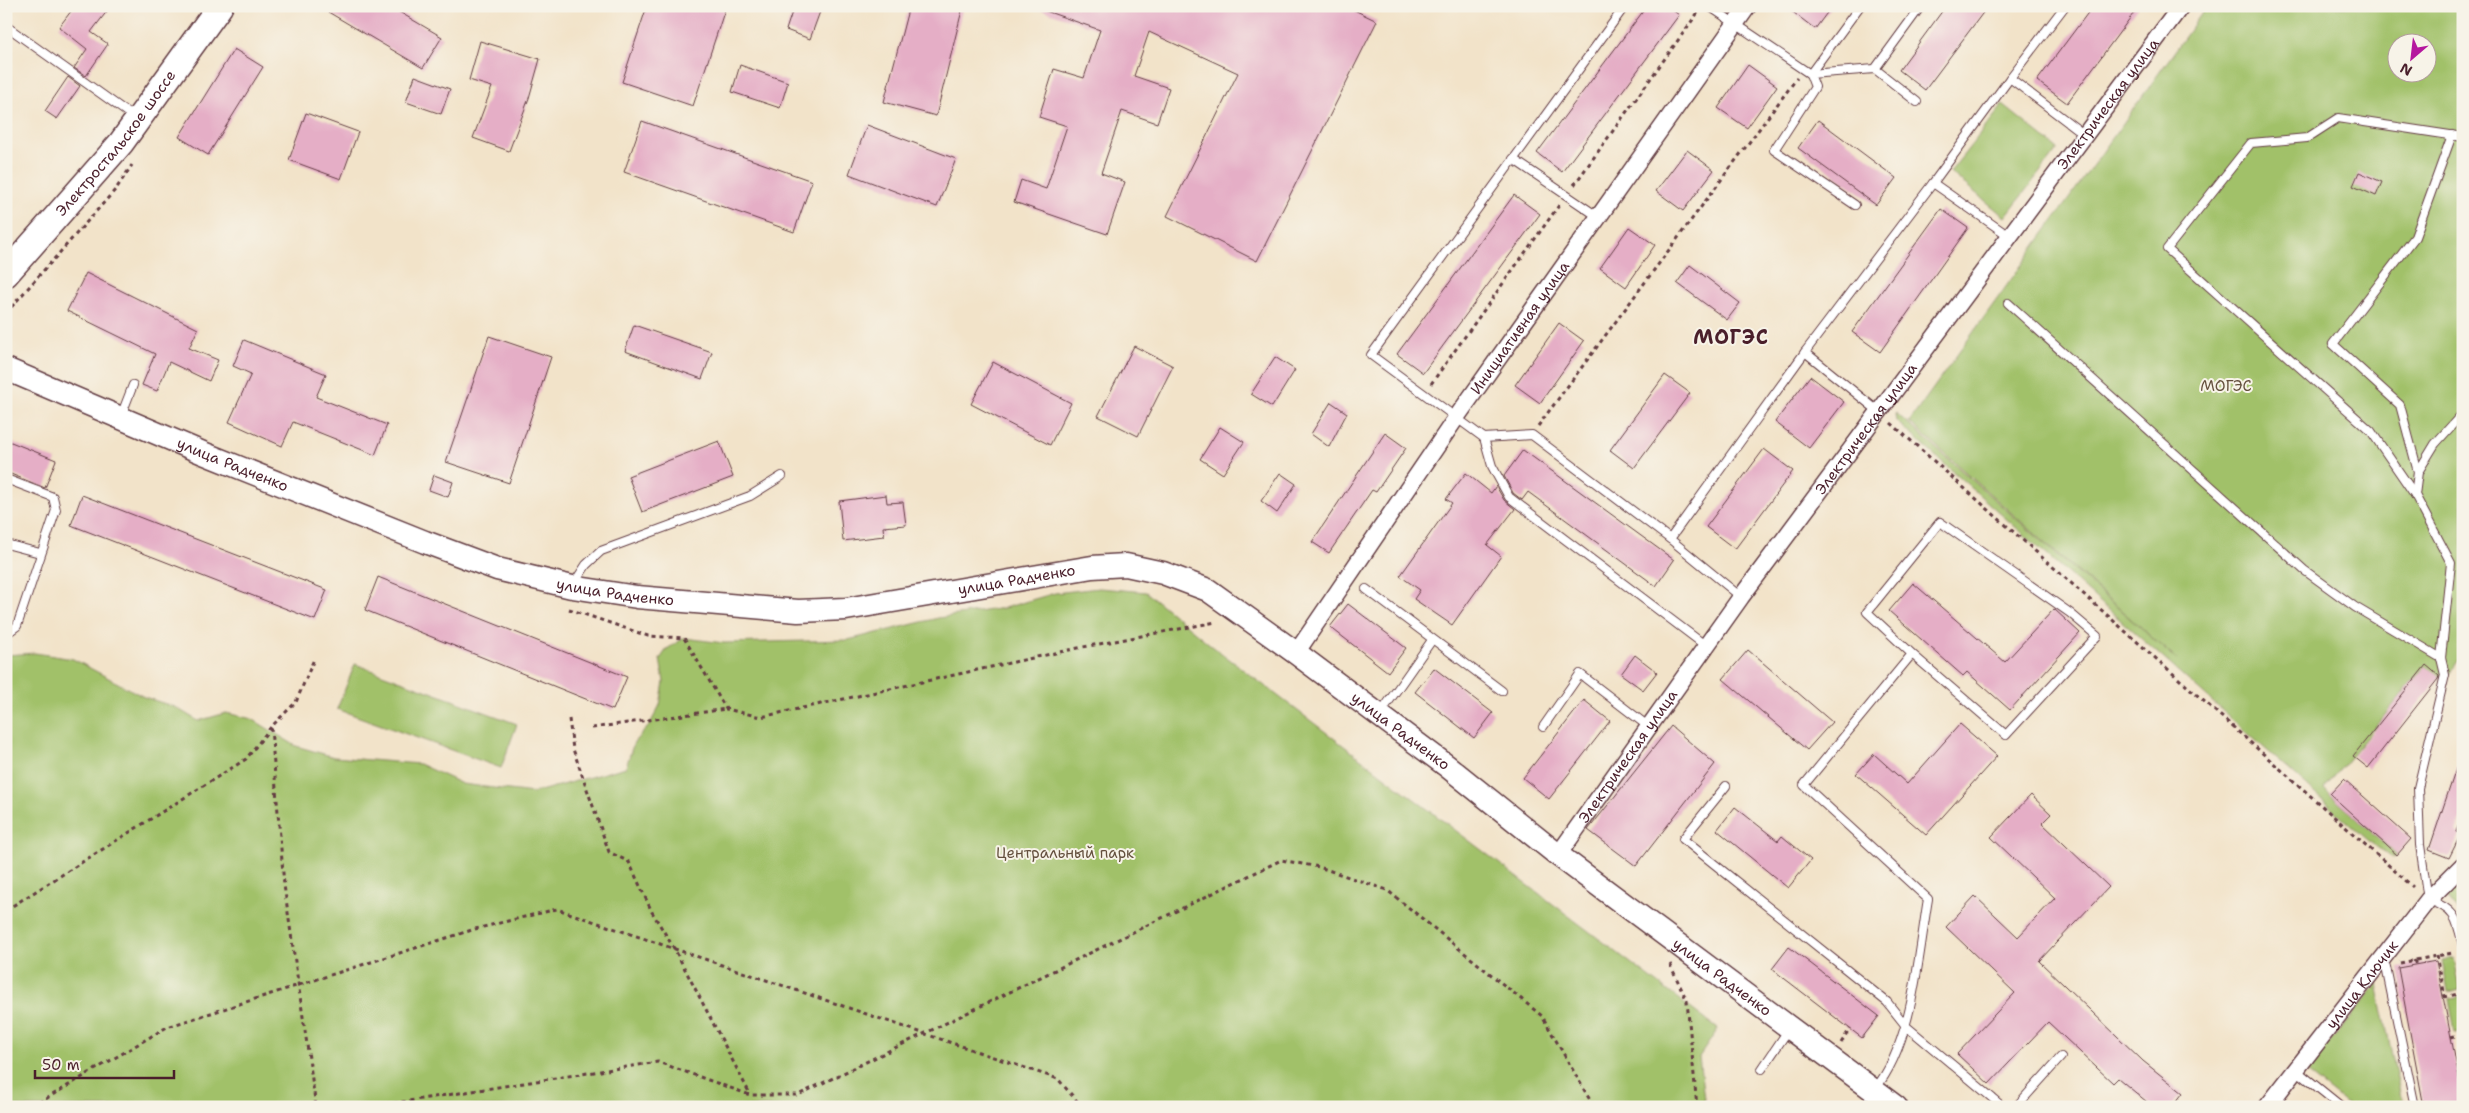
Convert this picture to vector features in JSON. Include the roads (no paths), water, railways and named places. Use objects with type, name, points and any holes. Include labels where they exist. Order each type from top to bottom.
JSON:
[{"type":"main road","name":"Электростальское шоссе","points":[[6,274],[86,186],[138,120],[220,6]]},
{"type":"street","name":"Инициативная улица","points":[[1296,653],[1456,418],[1600,218],[1748,6]]},
{"type":"street","name":"Электрическая улица","points":[[1558,855],[1741,597],[2181,6]]},
{"type":"street","name":"улица Радченко","points":[[6,369],[120,418],[425,542],[567,597],[637,597],[798,611],[846,609],[1092,567],[1126,565],[1163,572],[1208,590],[1296,653],[1379,715],[1558,855],[1896,1107]]},
{"type":"street","name":"улица Ключик","points":[[2267,1107],[2428,900],[2462,865]]},
{"type":"lane","points":[[1625,6],[1371,355],[1484,438],[1492,466],[1509,497],[1706,646]]},
{"type":"lane","points":[[1709,6],[1807,71],[1815,87],[1774,150],[1855,205]]},
{"type":"lane","points":[[1807,71],[1860,6]]},
{"type":"lane","points":[[1875,69],[1922,6]]},
{"type":"lane","points":[[1670,539],[1805,352],[2065,6]]},
{"type":"lane","points":[[6,26],[138,120]]},
{"type":"lane","points":[[1807,71],[1875,69],[1917,102]]},
{"type":"lane","points":[[2010,78],[2086,136]]},
{"type":"lane","points":[[2463,137],[2338,118],[2307,138],[2251,143],[2167,248],[2371,430],[2416,495],[2451,562],[2441,658],[2445,675],[2418,788],[2420,845],[2428,900],[2444,905],[2455,916],[2463,946]]},
{"type":"lane","points":[[2416,495],[2418,472],[2400,405],[2333,344],[2415,237],[2452,135]]},
{"type":"lane","points":[[1513,159],[1600,218]]},
{"type":"lane","points":[[1933,182],[2009,236]]},
{"type":"lane","points":[[2008,303],[2304,570],[2355,607],[2441,658]]},
{"type":"lane","points":[[1805,352],[1878,411]]},
{"type":"lane","points":[[120,418],[133,385]]},
{"type":"lane","points":[[2418,472],[2435,444],[2463,413]]},
{"type":"lane","points":[[1484,438],[1532,435],[1670,539],[1741,597]]},
{"type":"lane","points":[[567,597],[586,564],[601,551],[750,496],[782,476]]},
{"type":"lane","points":[[6,479],[53,497],[56,510],[17,626],[6,634]]},
{"type":"lane","points":[[1940,522],[2070,613],[2097,636],[2006,735],[1912,654],[1867,612],[1940,522]]},
{"type":"lane","points":[[6,544],[40,553]]},
{"type":"lane","points":[[1366,589],[1502,691]]},
{"type":"lane","points":[[1379,715],[1432,640]]},
{"type":"lane","points":[[1874,1090],[1894,1062],[1906,1026],[1928,899],[1804,786],[1912,654]]},
{"type":"lane","points":[[1543,727],[1580,674],[1649,727]]},
{"type":"lane","points":[[1726,786],[1683,839],[1887,1002],[1906,1026],[2003,1107]]},
{"type":"lane","points":[[2386,967],[2415,1107]]},
{"type":"lane","points":[[1762,1069],[1790,1027]]},
{"type":"lane","points":[[2016,1107],[2061,1056]]},
{"type":"lane","points":[[2294,1071],[2301,1074],[2342,1107]]},
{"type":"district","name":"МОГЭС","points":[[1731,337]]},
{"type":"park label","name":"Центральный парк","points":[[1065,853]]}]
